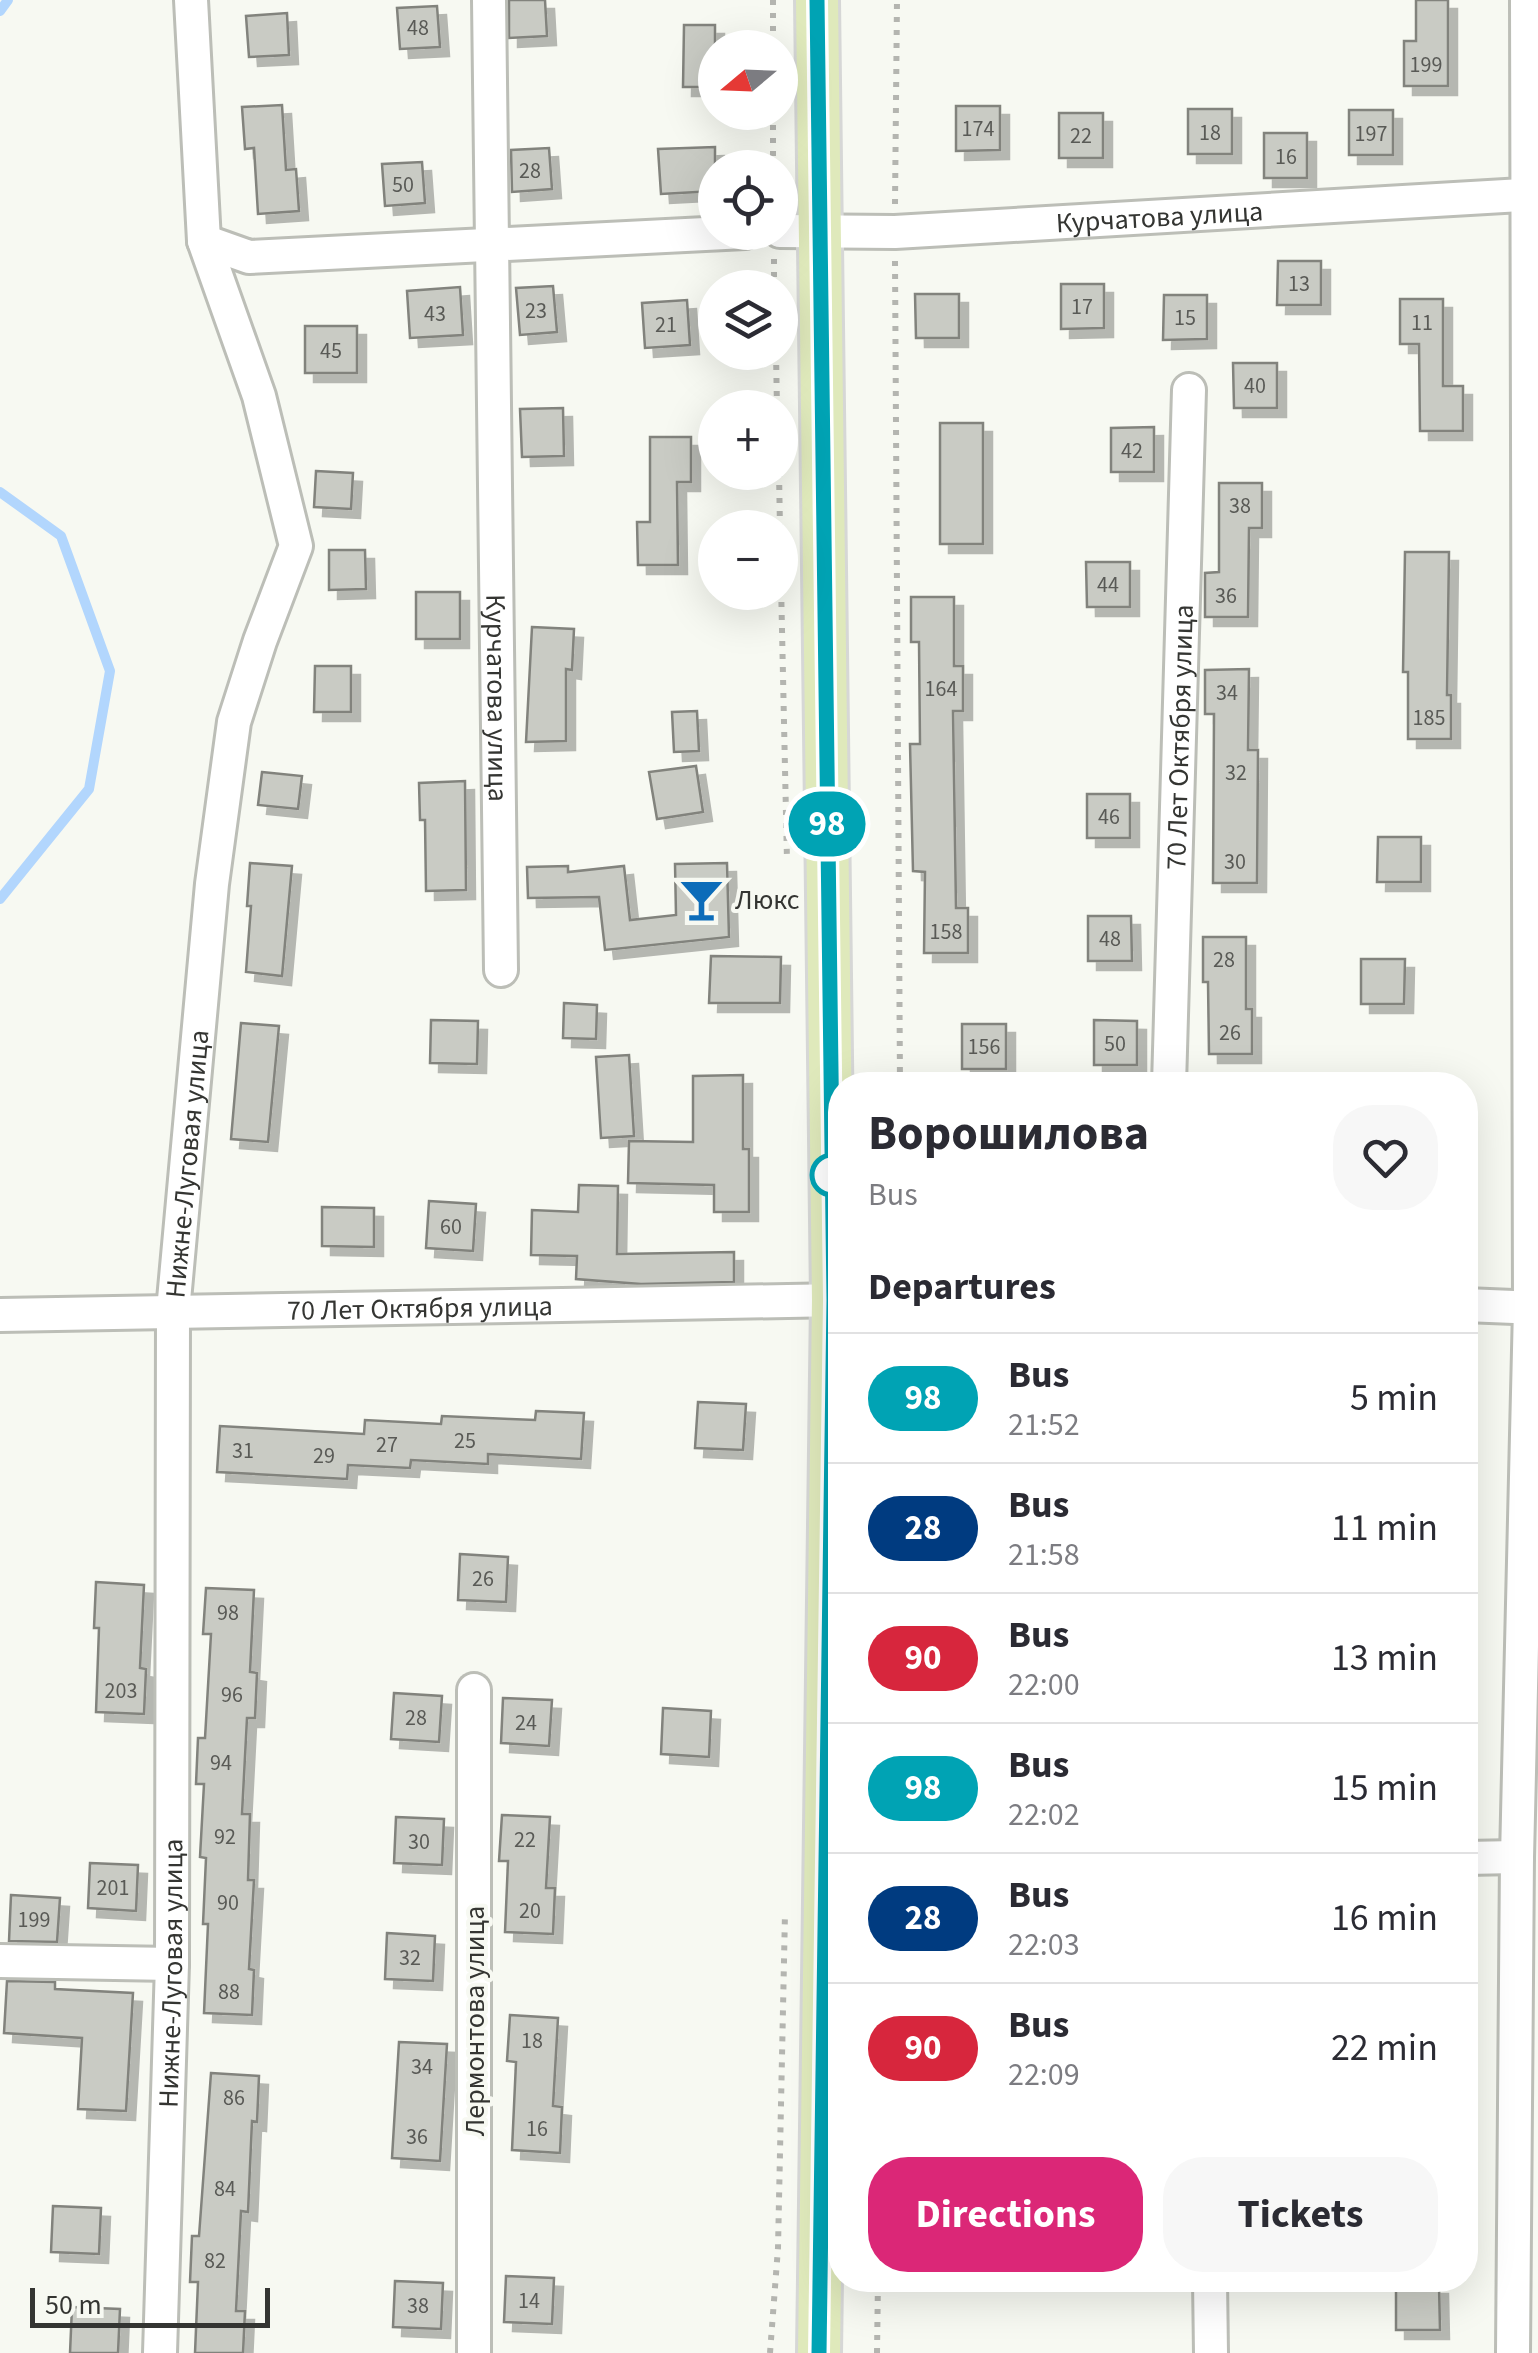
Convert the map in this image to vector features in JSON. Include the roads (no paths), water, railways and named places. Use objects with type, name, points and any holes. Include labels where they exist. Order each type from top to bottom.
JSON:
[{"type":"main road","points":[[817,0],[799,230],[829,1072]]},
{"type":"main road","points":[[819,2353],[828,1826]]},
{"type":"street","name":"Нижне-Луговая улица","points":[[160,2353],[172,1964],[173,1311],[212,884],[234,722],[296,546],[259,396],[204,242],[191,0]]},
{"type":"street","name":"Курчатова улица","points":[[488,0],[501,970]]},
{"type":"street","points":[[1513,2353],[1517,1858],[1534,1308],[1532,194],[1527,0]]},
{"type":"street","name":"Курчатова улица","points":[[799,230],[895,232],[1532,194]]},
{"type":"street","points":[[204,242],[249,257],[698,234]]},
{"type":"street","name":"70 Лет Октября улица","points":[[1169,1072],[1189,390]]},
{"type":"street","name":"70 Лет Октября улица","points":[[0,1315],[828,1300]]},
{"type":"street","points":[[1478,1306],[1534,1308]]},
{"type":"street","name":"Лермонтова улица","points":[[474,1690],[474,2353]]},
{"type":"street","points":[[1478,1858],[1517,1858]]},
{"type":"street","points":[[0,1961],[172,1964]]},
{"type":"street","points":[[1210,2292],[1212,2353]]},
{"type":"waterway","points":[[0,11],[8,0]]},
{"type":"waterway","points":[[0,492],[61,536],[110,671],[89,789],[0,899]]},
{"type":"place","name":"Люкс","points":[[702,899]]}]
